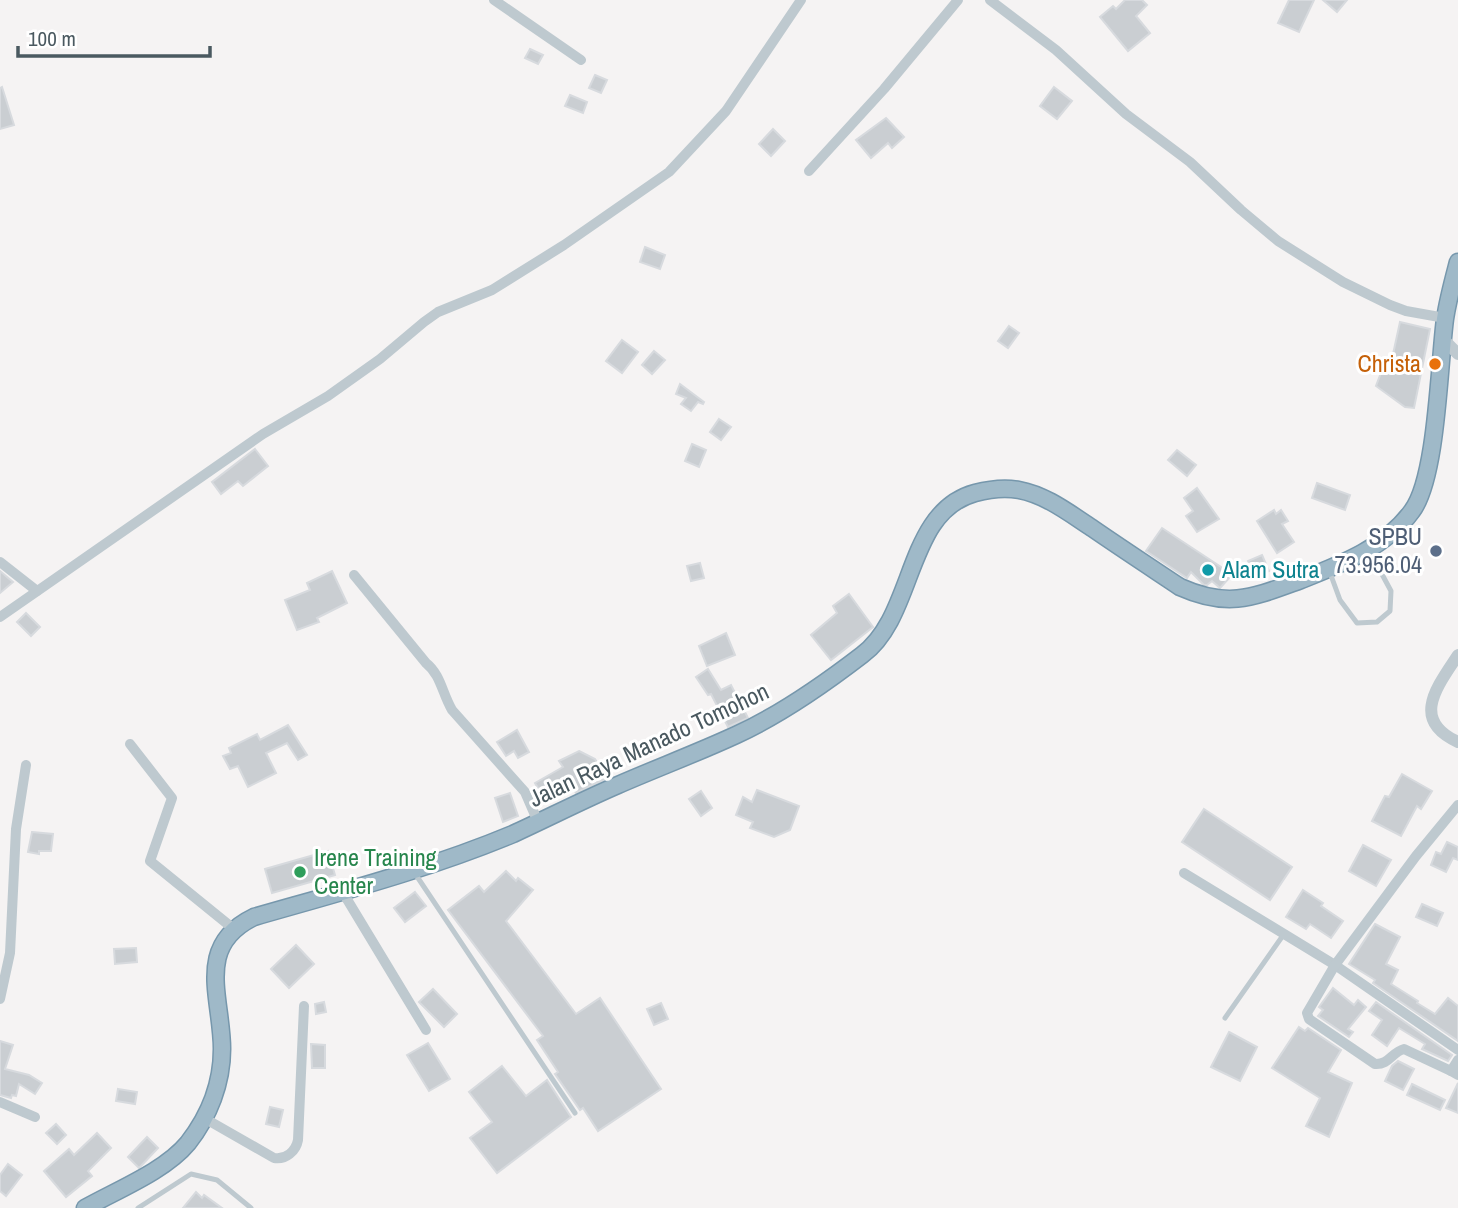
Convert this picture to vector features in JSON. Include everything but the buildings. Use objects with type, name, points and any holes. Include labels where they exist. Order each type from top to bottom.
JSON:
[{"type":"highway","name":"Jalan Raya Manado Tomohon","points":[[235,930],[254,918],[412,870],[512,834],[618,785],[739,734],[799,699],[862,655],[880,639],[895,615],[911,570],[933,524],[952,505],[972,494],[1011,488],[1044,498],[1180,587],[1211,598],[1235,600],[1269,592],[1329,569],[1369,549],[1404,521],[1423,492],[1445,318],[1458,262]]},
{"type":"highway","points":[[85,1208],[166,1163],[189,1141],[204,1118],[214,1098],[221,1065],[215,962],[222,944],[235,930]]},
{"type":"street","points":[[494,0],[581,60]]},
{"type":"street","points":[[0,617],[263,434],[328,396],[439,312],[502,283],[564,245],[669,172],[726,111],[801,0]]},
{"type":"street","points":[[808,171],[884,89],[958,0]]},
{"type":"street","points":[[990,0],[1056,50],[1126,114],[1190,162],[1278,241],[1343,282],[1390,305],[1406,311],[1445,318]]},
{"type":"street","points":[[1443,339],[1458,354]]},
{"type":"street","points":[[0,562],[37,591]]},
{"type":"street","points":[[354,575],[437,674],[444,697],[452,710],[525,792],[538,822]]},
{"type":"street","points":[[1458,655],[1438,687],[1431,716],[1440,732],[1458,742]]},
{"type":"street","points":[[130,744],[172,798],[150,860],[235,930]]},
{"type":"street","points":[[0,999],[16,829],[26,765]]},
{"type":"street","points":[[1458,805],[1416,856],[1335,965],[1307,1010],[1309,1019],[1375,1064],[1385,1063],[1404,1049],[1454,1073],[1458,1060]]},
{"type":"street","points":[[1184,873],[1335,965],[1458,1050]]},
{"type":"street","points":[[342,891],[426,1030]]},
{"type":"street","points":[[204,1118],[274,1158],[285,1158],[293,1150],[298,1140],[304,1006]]},
{"type":"street","points":[[0,1102],[35,1117]]},
{"type":"lane","points":[[1329,569],[1340,600],[1357,623],[1377,622],[1390,611],[1391,591],[1369,549]]},
{"type":"lane","points":[[412,870],[575,1113]]},
{"type":"lane","points":[[1225,1018],[1284,934]]},
{"type":"lane","points":[[138,1208],[191,1174],[216,1180],[251,1208]]},
{"type":"place","name":"Christa","points":[[1435,364]]},
{"type":"place","name":"SPBU 73.956.04","points":[[1436,551]]},
{"type":"place","name":"Alam Sutra","points":[[1208,570]]},
{"type":"place","name":"Irene Training Center","points":[[300,872]]}]
